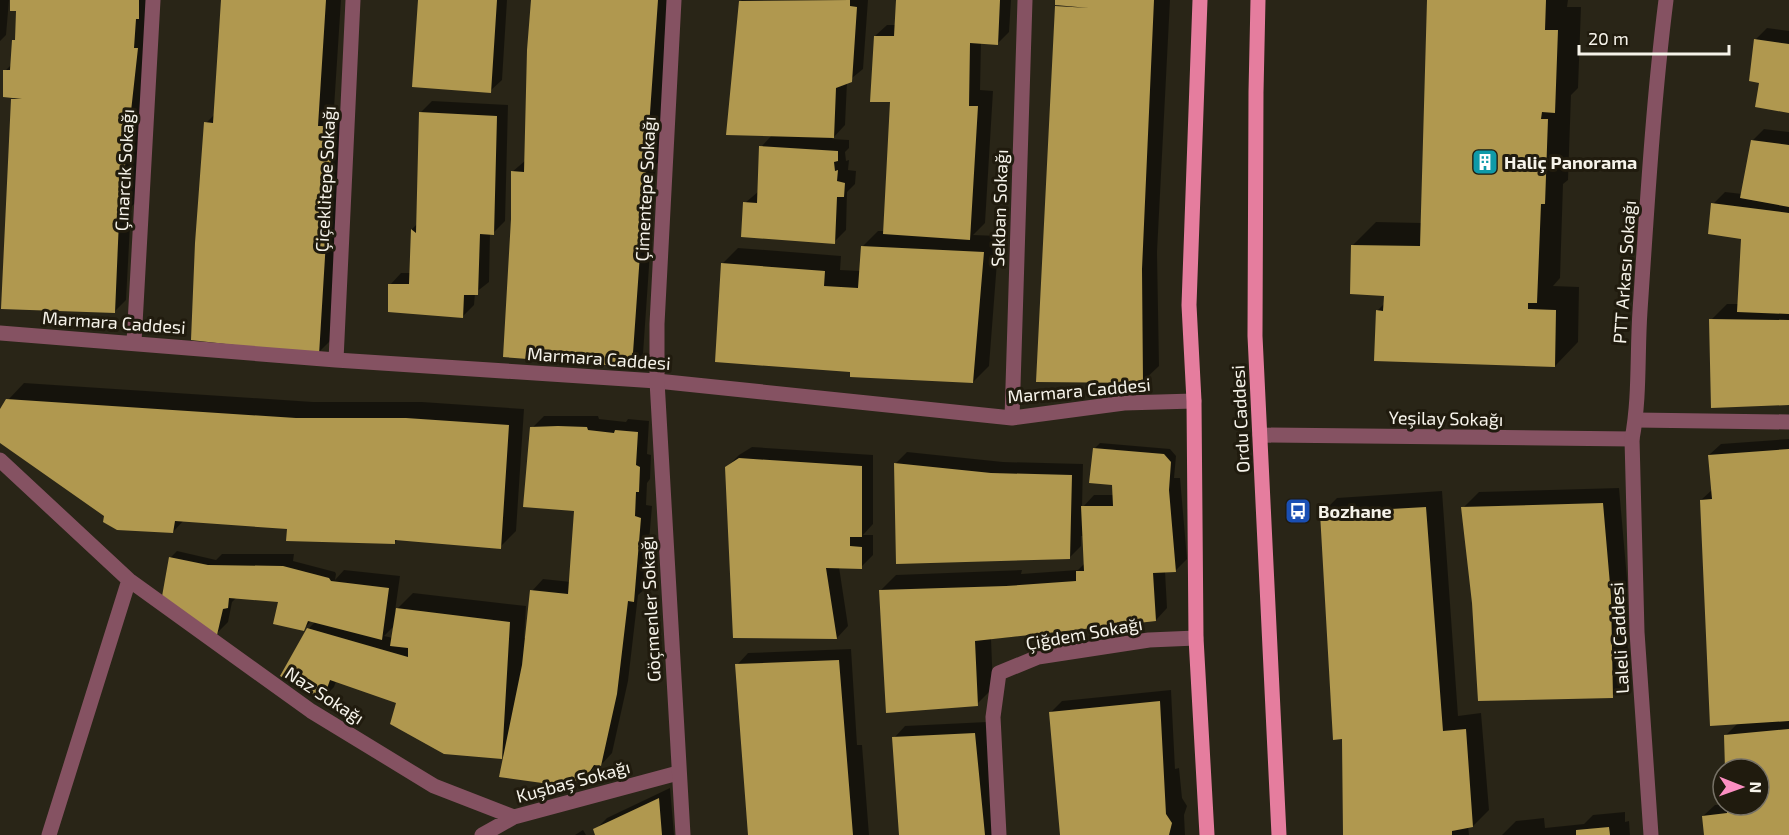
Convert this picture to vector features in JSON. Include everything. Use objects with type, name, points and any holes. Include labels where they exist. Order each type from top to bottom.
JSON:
[{"type":"main road","points":[[1200,0],[1189,305],[1194,401],[1196,638],[1207,835]]},
{"type":"main road","name":"Ordu Caddesi","points":[[1258,0],[1256,336],[1279,835]]},
{"type":"street","name":"Çınarcık Sokağı","points":[[134,342],[153,0]]},
{"type":"street","name":"Çiçeklitepe Sokağı","points":[[336,360],[353,0]]},
{"type":"street","name":"Çimentepe Sokağı","points":[[657,381],[657,324],[674,0]]},
{"type":"street","name":"Sekban Sokağı","points":[[1012,418],[1025,0]]},
{"type":"street","name":"PTT Arkası Sokağı","points":[[1632,439],[1636,420],[1656,79],[1666,0]]},
{"type":"street","name":"Marmara Caddesi","points":[[0,333],[336,360],[657,381],[1012,418],[1124,403],[1194,401]]},
{"type":"street","name":"Göçmenler Sokağı","points":[[657,381],[683,835]]},
{"type":"street","points":[[1636,420],[1789,422]]},
{"type":"street","name":"Yeşilay Sokağı","points":[[1260,435],[1632,439]]},
{"type":"street","name":"Laleli Caddesi","points":[[1632,439],[1637,632],[1651,835]]},
{"type":"street","name":"Naz Sokağı","points":[[0,460],[129,580],[311,711],[434,786],[514,817]]},
{"type":"street","points":[[49,835],[129,580]]},
{"type":"street","name":"Çiğdem Sokağı","points":[[999,835],[993,717],[999,673],[1038,657],[1149,640],[1196,638]]},
{"type":"street","name":"Kuşbaş Sokağı","points":[[482,835],[514,817],[678,773]]},
{"type":"building","points":[[10,0],[139,0],[139,19],[136,19],[134,48],[138,48],[119,220],[115,313],[1,309],[11,99],[22,99],[3,97],[3,70],[10,70],[12,40],[15,40],[16,11],[10,11]]},
{"type":"building","points":[[221,0],[326,0],[318,126],[333,126],[319,355],[191,340],[204,122],[213,123]]},
{"type":"building","points":[[418,0],[497,0],[491,93],[412,87]]},
{"type":"building","points":[[531,0],[658,0],[632,367],[503,357],[511,219],[511,171],[524,172],[527,50]]},
{"type":"building","points":[[850,0],[850,6],[857,7],[852,82],[836,88],[834,138],[726,135],[739,1]]},
{"type":"building","points":[[896,0],[1000,0],[998,45],[970,43],[969,106],[978,106],[970,240],[883,234],[890,102],[870,102],[874,36],[894,36]]},
{"type":"building","points":[[1055,0],[1154,0],[1142,269],[1143,383],[1036,382],[1055,6],[1089,8],[1055,5]]},
{"type":"building","name":"Haliç Panorama","points":[[1427,0],[1546,0],[1545,30],[1558,30],[1555,113],[1542,112],[1541,119],[1548,119],[1545,204],[1541,204],[1537,303],[1528,303],[1528,309],[1556,310],[1555,367],[1374,361],[1376,310],[1383,311],[1384,296],[1350,294],[1351,245],[1420,246]]},
{"type":"building","points":[[1754,39],[1789,44],[1789,113],[1755,107],[1759,83],[1749,81]]},
{"type":"building","points":[[419,112],[497,116],[494,235],[480,234],[478,295],[464,295],[463,318],[388,312],[388,284],[409,284],[411,229],[416,233]]},
{"type":"building","points":[[1751,140],[1789,145],[1789,207],[1740,198]]},
{"type":"building","points":[[759,146],[838,151],[838,161],[834,162],[835,171],[838,170],[837,181],[845,183],[844,197],[837,197],[835,244],[741,237],[743,202],[757,203]]},
{"type":"building","points":[[1711,203],[1789,213],[1789,314],[1737,312],[1741,239],[1708,234]]},
{"type":"building","points":[[861,246],[984,252],[973,383],[850,377],[850,372],[715,362],[721,263],[825,271],[824,286],[858,288]]},
{"type":"building","points":[[1709,319],[1789,320],[1789,405],[1711,408]]},
{"type":"building","points":[[6,399],[296,418],[406,418],[509,425],[501,549],[395,540],[395,544],[286,541],[287,529],[175,521],[173,533],[117,530],[103,522],[104,516],[0,443],[0,409]]},
{"type":"building","points":[[530,427],[587,427],[588,430],[614,433],[615,430],[638,432],[636,465],[640,467],[635,516],[641,518],[634,602],[628,601],[617,694],[601,766],[594,765],[583,782],[572,780],[571,787],[499,777],[522,665],[530,590],[568,594],[574,511],[523,507]]},
{"type":"building","points":[[1093,448],[1164,454],[1171,462],[1169,490],[1176,572],[1153,573],[1156,621],[975,641],[978,706],[886,713],[879,590],[1006,586],[1076,581],[1076,571],[1084,571],[1081,506],[1113,506],[1112,485],[1089,483]]},
{"type":"building","points":[[1789,449],[1789,721],[1710,726],[1700,500],[1712,499],[1708,455]]},
{"type":"building","points":[[739,458],[862,466],[862,537],[850,537],[850,546],[862,547],[862,569],[826,568],[837,639],[733,638],[725,467]]},
{"type":"building","points":[[894,463],[991,473],[1072,475],[1070,559],[896,564]]},
{"type":"building","points":[[1603,503],[1611,596],[1613,698],[1478,701],[1472,603],[1461,507]]},
{"type":"building","points":[[1426,507],[1443,731],[1466,729],[1473,827],[1452,831],[1452,835],[1343,835],[1342,739],[1333,740],[1320,513]]},
{"type":"building","points":[[169,557],[208,565],[283,566],[329,578],[331,581],[389,588],[382,640],[308,621],[304,631],[273,624],[278,602],[229,598],[228,608],[223,609],[217,635],[161,602]]},
{"type":"building","points":[[396,608],[510,622],[502,759],[444,754],[390,724],[396,703],[330,680],[323,700],[280,676],[307,628],[408,657],[408,648],[390,646]]},
{"type":"building","points":[[839,660],[853,835],[748,835],[735,664]]},
{"type":"building","points":[[1160,701],[1166,814],[1172,823],[1169,835],[1060,835],[1049,712]]},
{"type":"building","points":[[1789,729],[1789,835],[1704,835],[1702,816],[1771,817],[1771,757],[1725,757],[1724,735]]},
{"type":"building","points":[[975,733],[985,835],[899,835],[892,737]]},
{"type":"building","points":[[659,798],[662,835],[595,835],[593,829]]},
{"type":"building","points":[[1609,827],[1610,835],[1576,835],[1576,830]]},
{"type":"place","name":"Haliç Panorama","points":[[1485,162]]},
{"type":"place","name":"Bozhane","points":[[1298,511]]}]
